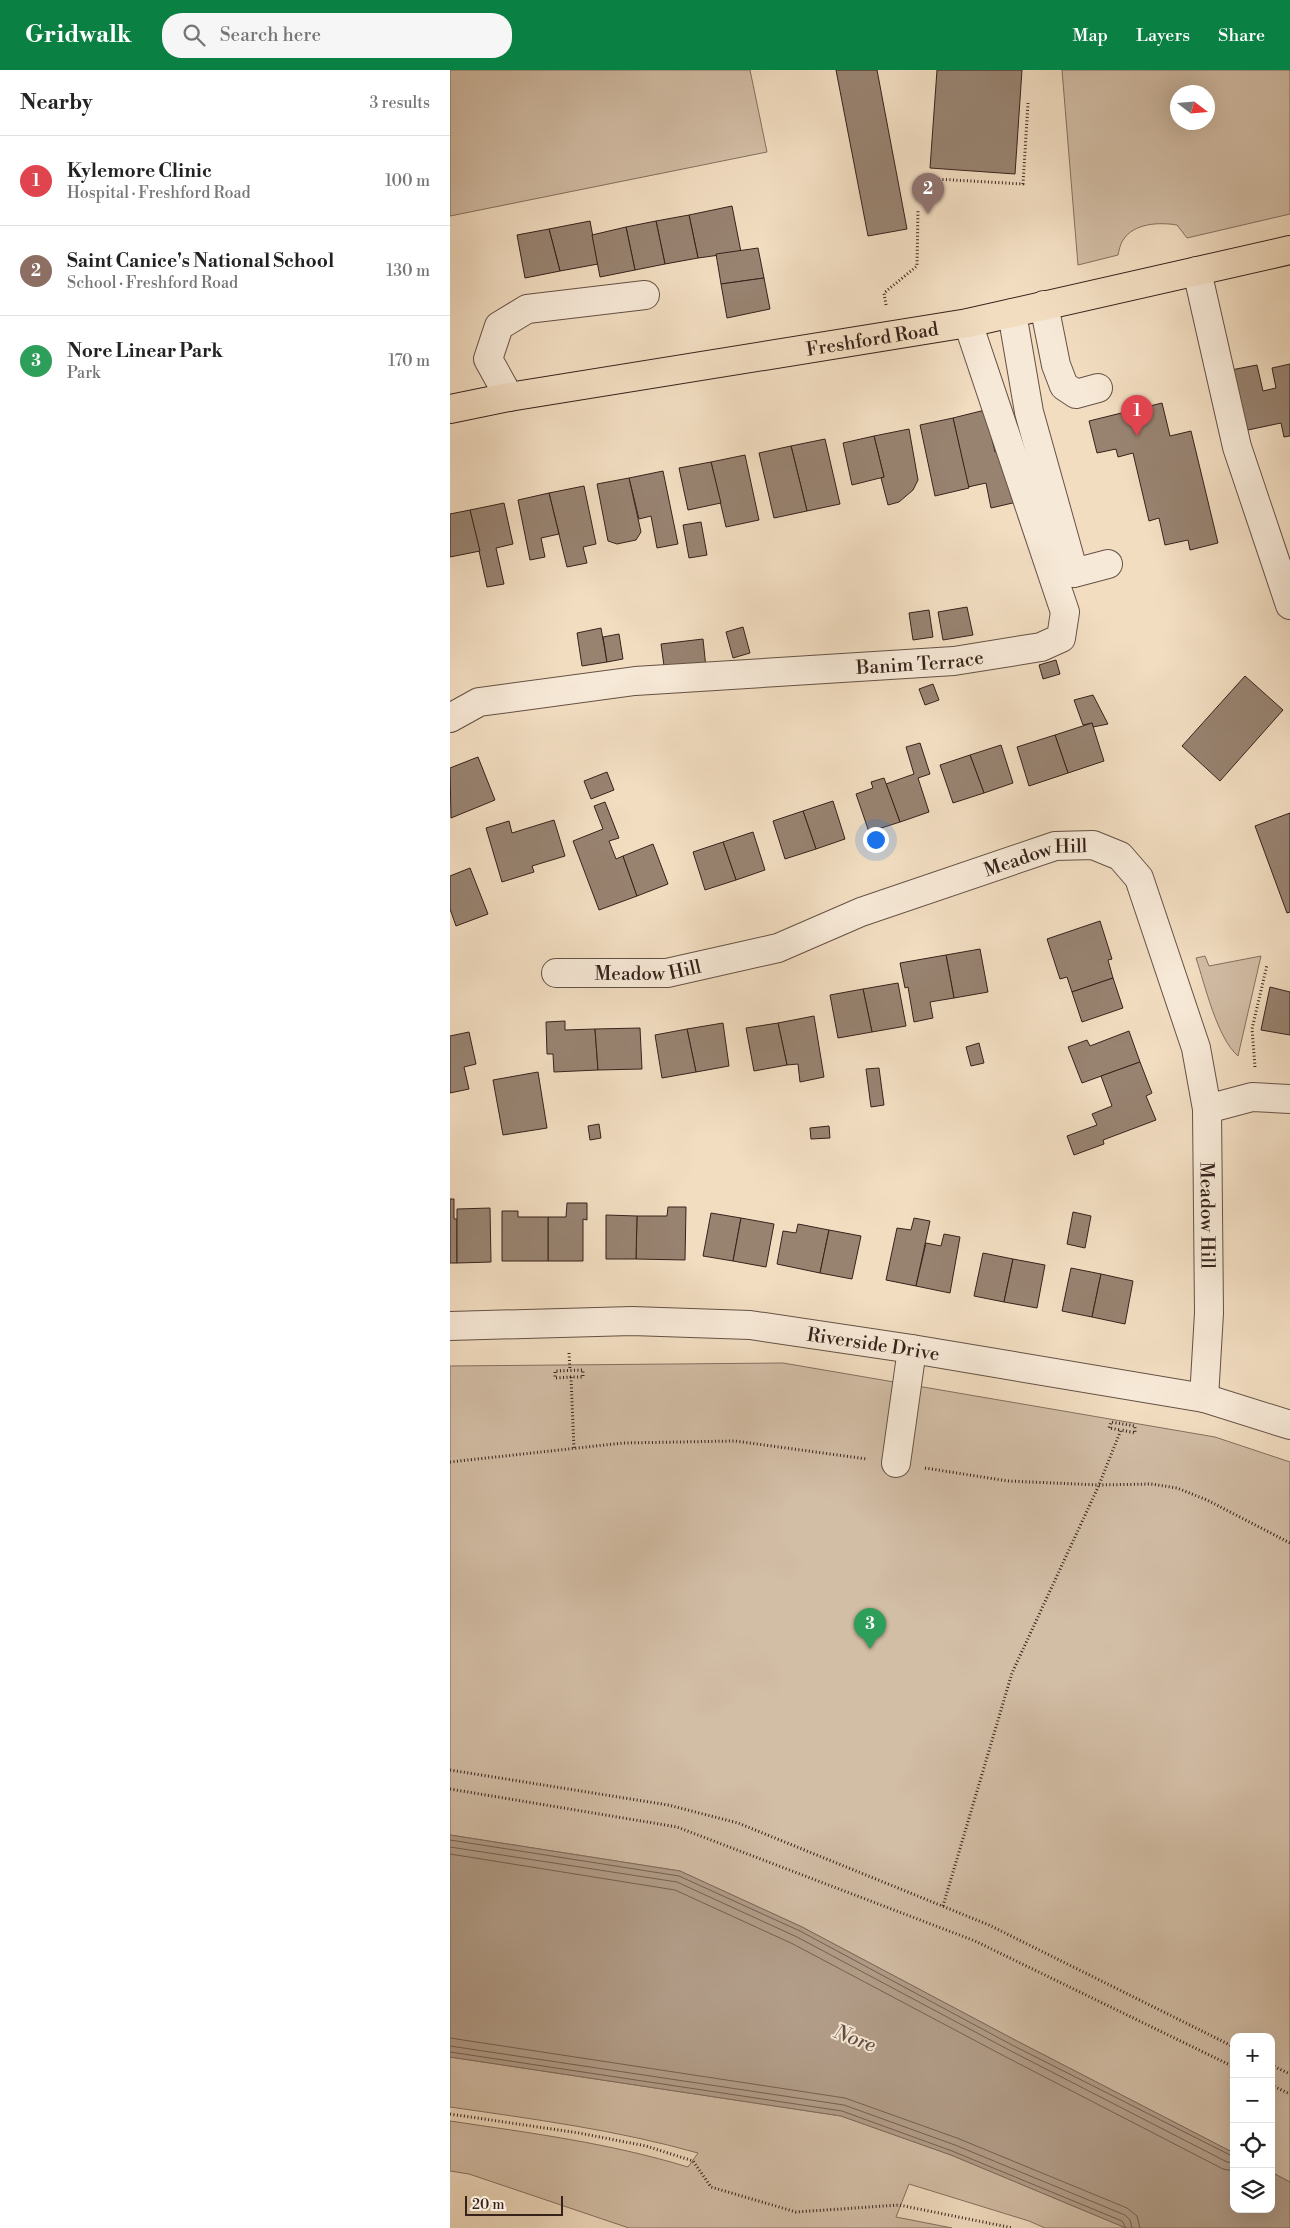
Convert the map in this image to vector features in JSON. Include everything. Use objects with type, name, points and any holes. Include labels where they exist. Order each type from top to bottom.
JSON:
[{"type":"main road","name":"Freshford Road","points":[[450,409],[509,397],[968,323],[1290,250]]},
{"type":"street","points":[[1197,271],[1237,447],[1290,605]]},
{"type":"street","points":[[509,397],[488,358],[499,326],[527,309],[645,295]]},
{"type":"street","points":[[1044,305],[1056,365],[1064,386],[1076,394],[1098,388]]},
{"type":"street","points":[[1012,313],[1029,412],[1074,573],[1108,564]]},
{"type":"street","name":"Banim Terrace","points":[[450,718],[479,702],[625,682],[954,661],[1041,647],[1061,638],[1065,612],[968,323]]},
{"type":"street","name":"Meadow Hill","points":[[556,973],[668,973],[778,948],[861,912],[1055,846],[1093,845],[1120,856],[1139,878],[1196,1048],[1206,1109],[1209,1313],[1204,1398]]},
{"type":"street","points":[[1206,1109],[1252,1098],[1290,1099]]},
{"type":"street","name":"Riverside Drive","points":[[450,1326],[632,1320],[750,1325],[912,1349],[1204,1398],[1290,1425]]},
{"type":"street","points":[[896,1463],[912,1349]]},
{"type":"path","points":[[918,178],[1023,184],[1028,103]]},
{"type":"path","points":[[886,336],[879,308],[886,306],[884,293],[917,266],[918,210]]},
{"type":"path","points":[[1256,1072],[1252,1028],[1267,965]]},
{"type":"path","points":[[569,1351],[570,1370]]},
{"type":"path","points":[[570,1370],[583,1370],[583,1377],[555,1378],[555,1371],[570,1370]]},
{"type":"path","points":[[571,1378],[574,1449]]},
{"type":"path","points":[[1110,1422],[1135,1426],[1135,1432],[1121,1430],[1109,1428],[1110,1422]]},
{"type":"path","points":[[943,1906],[1012,1672],[1099,1485],[1121,1430]]},
{"type":"path","points":[[450,1770],[668,1804],[738,1823],[989,1926],[1230,2045]]},
{"type":"path","points":[[450,1788],[677,1826],[975,1941],[1230,2065]]},
{"type":"path","points":[[1275,2067],[1290,2074]]},
{"type":"path","points":[[1275,2087],[1290,2094]]},
{"type":"path","points":[[450,2114],[579,2133],[646,2146],[693,2161],[711,2187],[796,2212],[900,2205],[1013,2228]]},
{"type":"shaded area","points":[[450,70],[750,70],[767,152],[450,216]]},
{"type":"shaded area","points":[[1062,70],[1290,70],[1290,214],[1187,238],[1177,225],[1147,225],[1128,234],[1121,243],[1118,255],[1078,265]]},
{"type":"shaded area","points":[[1205,956],[1209,966],[1261,956],[1238,1056],[1224,1037],[1208,996],[1196,958]]},
{"type":"shaded area","points":[[783,1363],[1215,1437],[1290,1462],[1290,2182],[1275,2174],[1275,2033],[1230,2033],[1230,2151],[802,1927],[680,1871],[450,1835],[450,1366]]},
{"type":"shaded area","points":[[450,2057],[841,2116],[951,2155],[1126,2228],[1045,2228],[1029,2221],[909,2184],[896,2217],[952,2228],[629,2228],[469,2174],[450,2171],[450,2121],[599,2145],[688,2167],[698,2153],[606,2132],[450,2107]]},
{"type":"water","name":"Nore","points":[[450,1835],[680,1871],[802,1927],[1230,2151],[1230,2213],[1275,2213],[1275,2174],[1290,2182],[1290,2228],[1126,2228],[951,2155],[841,2116],[450,2057]]},
{"type":"building","points":[[836,70],[877,70],[907,229],[868,236]]},
{"type":"building","points":[[937,70],[1022,70],[1015,174],[930,168]]},
{"type":"building","points":[[732,206],[741,252],[698,258],[689,215]]},
{"type":"building","points":[[689,215],[698,258],[665,264],[656,221]]},
{"type":"building","points":[[590,221],[598,264],[560,271],[549,229]]},
{"type":"building","points":[[656,221],[665,264],[635,270],[626,227]]},
{"type":"building","points":[[626,227],[635,270],[600,277],[592,235]]},
{"type":"building","points":[[549,229],[560,271],[525,278],[517,235]]},
{"type":"building","points":[[758,248],[764,278],[721,284],[716,254]]},
{"type":"building","points":[[764,278],[770,309],[727,318],[721,284]]},
{"type":"building","points":[[1290,364],[1290,436],[1284,437],[1281,423],[1243,431],[1231,370],[1257,365],[1263,391],[1276,388],[1272,368]]},
{"type":"building","points":[[1162,403],[1170,436],[1191,431],[1218,543],[1190,550],[1188,540],[1165,545],[1159,518],[1149,521],[1133,453],[1118,457],[1116,449],[1097,453],[1089,421]]},
{"type":"building","points":[[985,410],[995,452],[1005,450],[1017,502],[991,508],[986,483],[968,487],[953,418]]},
{"type":"building","points":[[953,418],[969,488],[935,496],[920,425]]},
{"type":"building","points":[[909,429],[918,480],[913,490],[899,502],[888,505],[881,478],[884,477],[874,436]]},
{"type":"building","points":[[874,436],[884,477],[852,485],[843,443]]},
{"type":"building","points":[[825,439],[840,504],[807,511],[791,446]]},
{"type":"building","points":[[791,446],[807,511],[774,518],[759,453]]},
{"type":"building","points":[[745,455],[759,520],[726,527],[711,462]]},
{"type":"building","points":[[711,462],[721,503],[688,510],[679,468]]},
{"type":"building","points":[[663,471],[678,544],[657,548],[651,516],[639,519],[629,478]]},
{"type":"building","points":[[629,478],[641,532],[636,540],[617,544],[608,541],[597,484]]},
{"type":"building","points":[[584,486],[596,544],[583,547],[587,563],[567,567],[549,493]]},
{"type":"building","points":[[549,493],[559,534],[541,538],[545,557],[530,560],[518,500]]},
{"type":"building","points":[[504,503],[513,544],[496,548],[504,584],[487,587],[470,510]]},
{"type":"building","points":[[470,510],[480,551],[450,557],[450,514]]},
{"type":"building","points":[[701,522],[707,555],[689,558],[683,525]]},
{"type":"building","points":[[967,607],[973,635],[943,640],[938,612]]},
{"type":"building","points":[[929,610],[933,637],[913,640],[909,613]]},
{"type":"building","points":[[743,627],[750,653],[733,658],[726,632]]},
{"type":"building","points":[[601,628],[607,662],[582,666],[577,633]]},
{"type":"building","points":[[619,634],[623,659],[607,662],[603,637]]},
{"type":"building","points":[[703,639],[706,668],[665,673],[661,644]]},
{"type":"building","points":[[1056,660],[1060,674],[1043,679],[1039,665]]},
{"type":"building","points":[[1245,676],[1283,710],[1220,781],[1182,746]]},
{"type":"building","points":[[933,684],[939,700],[925,705],[919,689]]},
{"type":"building","points":[[1093,695],[1108,724],[1093,727],[1092,723],[1083,725],[1074,700]]},
{"type":"building","points":[[1092,723],[1104,761],[1068,773],[1055,735]]},
{"type":"building","points":[[1055,735],[1068,773],[1029,786],[1017,747]]},
{"type":"building","points":[[920,743],[930,774],[918,778],[929,812],[900,822],[886,784],[914,774],[906,747]]},
{"type":"building","points":[[1001,745],[1013,783],[984,793],[970,755]]},
{"type":"building","points":[[970,755],[984,793],[953,803],[940,765]]},
{"type":"building","points":[[478,757],[495,800],[451,818],[450,768]]},
{"type":"building","points":[[607,772],[614,790],[591,799],[584,781]]},
{"type":"building","points":[[884,778],[900,822],[869,832],[856,794],[873,788],[871,782]]},
{"type":"building","points":[[833,801],[845,839],[816,849],[803,811]]},
{"type":"building","points":[[605,802],[619,838],[609,841],[616,859],[623,856],[637,896],[599,910],[573,841],[603,829],[594,806]]},
{"type":"building","points":[[803,811],[816,849],[785,859],[773,821]]},
{"type":"building","points":[[1290,813],[1290,912],[1287,913],[1255,826]]},
{"type":"building","points":[[554,820],[565,856],[532,866],[534,872],[502,882],[486,828],[509,821],[512,833]]},
{"type":"building","points":[[753,832],[765,870],[736,880],[723,842]]},
{"type":"building","points":[[723,842],[736,880],[705,890],[693,852]]},
{"type":"building","points":[[653,844],[668,884],[637,896],[623,856]]},
{"type":"building","points":[[470,868],[488,914],[456,926],[450,909],[450,876]]},
{"type":"building","points":[[1100,921],[1112,959],[1108,960],[1113,978],[1072,992],[1067,977],[1060,979],[1047,939]]},
{"type":"building","points":[[980,949],[988,992],[954,998],[946,955]]},
{"type":"building","points":[[946,955],[954,998],[930,1002],[933,1018],[914,1022],[908,987],[905,988],[900,963]]},
{"type":"building","points":[[1113,978],[1123,1008],[1082,1022],[1072,992]]},
{"type":"building","points":[[898,983],[906,1026],[872,1032],[863,989]]},
{"type":"building","points":[[1270,987],[1290,992],[1290,1035],[1261,1030]]},
{"type":"building","points":[[863,989],[872,1032],[838,1038],[830,995]]},
{"type":"building","points":[[814,1016],[824,1077],[800,1082],[798,1064],[787,1065],[778,1023]]},
{"type":"building","points":[[565,1021],[565,1030],[595,1029],[598,1070],[554,1072],[553,1054],[547,1054],[546,1022]]},
{"type":"building","points":[[723,1023],[729,1066],[696,1072],[687,1029]]},
{"type":"building","points":[[778,1023],[787,1065],[754,1071],[746,1028]]},
{"type":"building","points":[[640,1028],[642,1069],[598,1070],[595,1029]]},
{"type":"building","points":[[687,1029],[696,1072],[662,1078],[655,1035]]},
{"type":"building","points":[[1129,1031],[1140,1062],[1082,1083],[1068,1047],[1087,1040],[1090,1046]]},
{"type":"building","points":[[469,1032],[476,1064],[464,1067],[469,1089],[450,1093],[450,1036]]},
{"type":"building","points":[[979,1043],[984,1063],[971,1066],[966,1047]]},
{"type":"building","points":[[1140,1062],[1152,1093],[1146,1096],[1156,1120],[1103,1140],[1104,1144],[1074,1155],[1067,1136],[1097,1125],[1092,1114],[1112,1106],[1101,1076]]},
{"type":"building","points":[[879,1068],[884,1105],[871,1107],[866,1069]]},
{"type":"building","points":[[538,1072],[547,1128],[503,1135],[493,1080]]},
{"type":"building","points":[[599,1124],[601,1138],[590,1140],[588,1126]]},
{"type":"building","points":[[829,1126],[830,1138],[811,1139],[810,1128]]},
{"type":"building","points":[[450,1199],[454,1199],[454,1219],[457,1219],[457,1263],[450,1263]]},
{"type":"building","points":[[567,1203],[587,1203],[587,1220],[583,1219],[583,1261],[548,1261],[548,1217],[566,1217]]},
{"type":"building","points":[[668,1207],[686,1207],[685,1260],[636,1259],[637,1216],[667,1216]]},
{"type":"building","points":[[490,1208],[491,1262],[457,1263],[457,1209]]},
{"type":"building","points":[[502,1211],[518,1211],[518,1217],[548,1217],[548,1261],[502,1261]]},
{"type":"building","points":[[1073,1212],[1091,1216],[1085,1248],[1067,1244]]},
{"type":"building","points":[[711,1213],[741,1218],[733,1261],[703,1256]]},
{"type":"building","points":[[606,1215],[637,1216],[636,1259],[606,1259]]},
{"type":"building","points":[[741,1218],[774,1224],[766,1267],[733,1261]]},
{"type":"building","points":[[914,1218],[930,1221],[916,1286],[886,1280],[897,1228],[911,1230]]},
{"type":"building","points":[[798,1224],[829,1230],[820,1273],[777,1264],[783,1231],[796,1233]]},
{"type":"building","points":[[829,1230],[861,1236],[852,1279],[820,1273]]},
{"type":"building","points":[[944,1234],[960,1237],[950,1293],[916,1286],[926,1243],[941,1246]]},
{"type":"building","points":[[983,1253],[1013,1259],[1004,1302],[974,1296]]},
{"type":"building","points":[[1013,1259],[1045,1265],[1037,1308],[1004,1302]]},
{"type":"building","points":[[1071,1268],[1101,1274],[1092,1317],[1062,1311]]},
{"type":"building","points":[[1101,1274],[1133,1281],[1125,1324],[1092,1317]]},
{"type":"place","name":"Saint Canice's National School","points":[[928,214]]},
{"type":"place","name":"Kylemore Clinic","points":[[1137,436]]},
{"type":"place","name":"Nore Linear Park","points":[[870,1649]]}]
